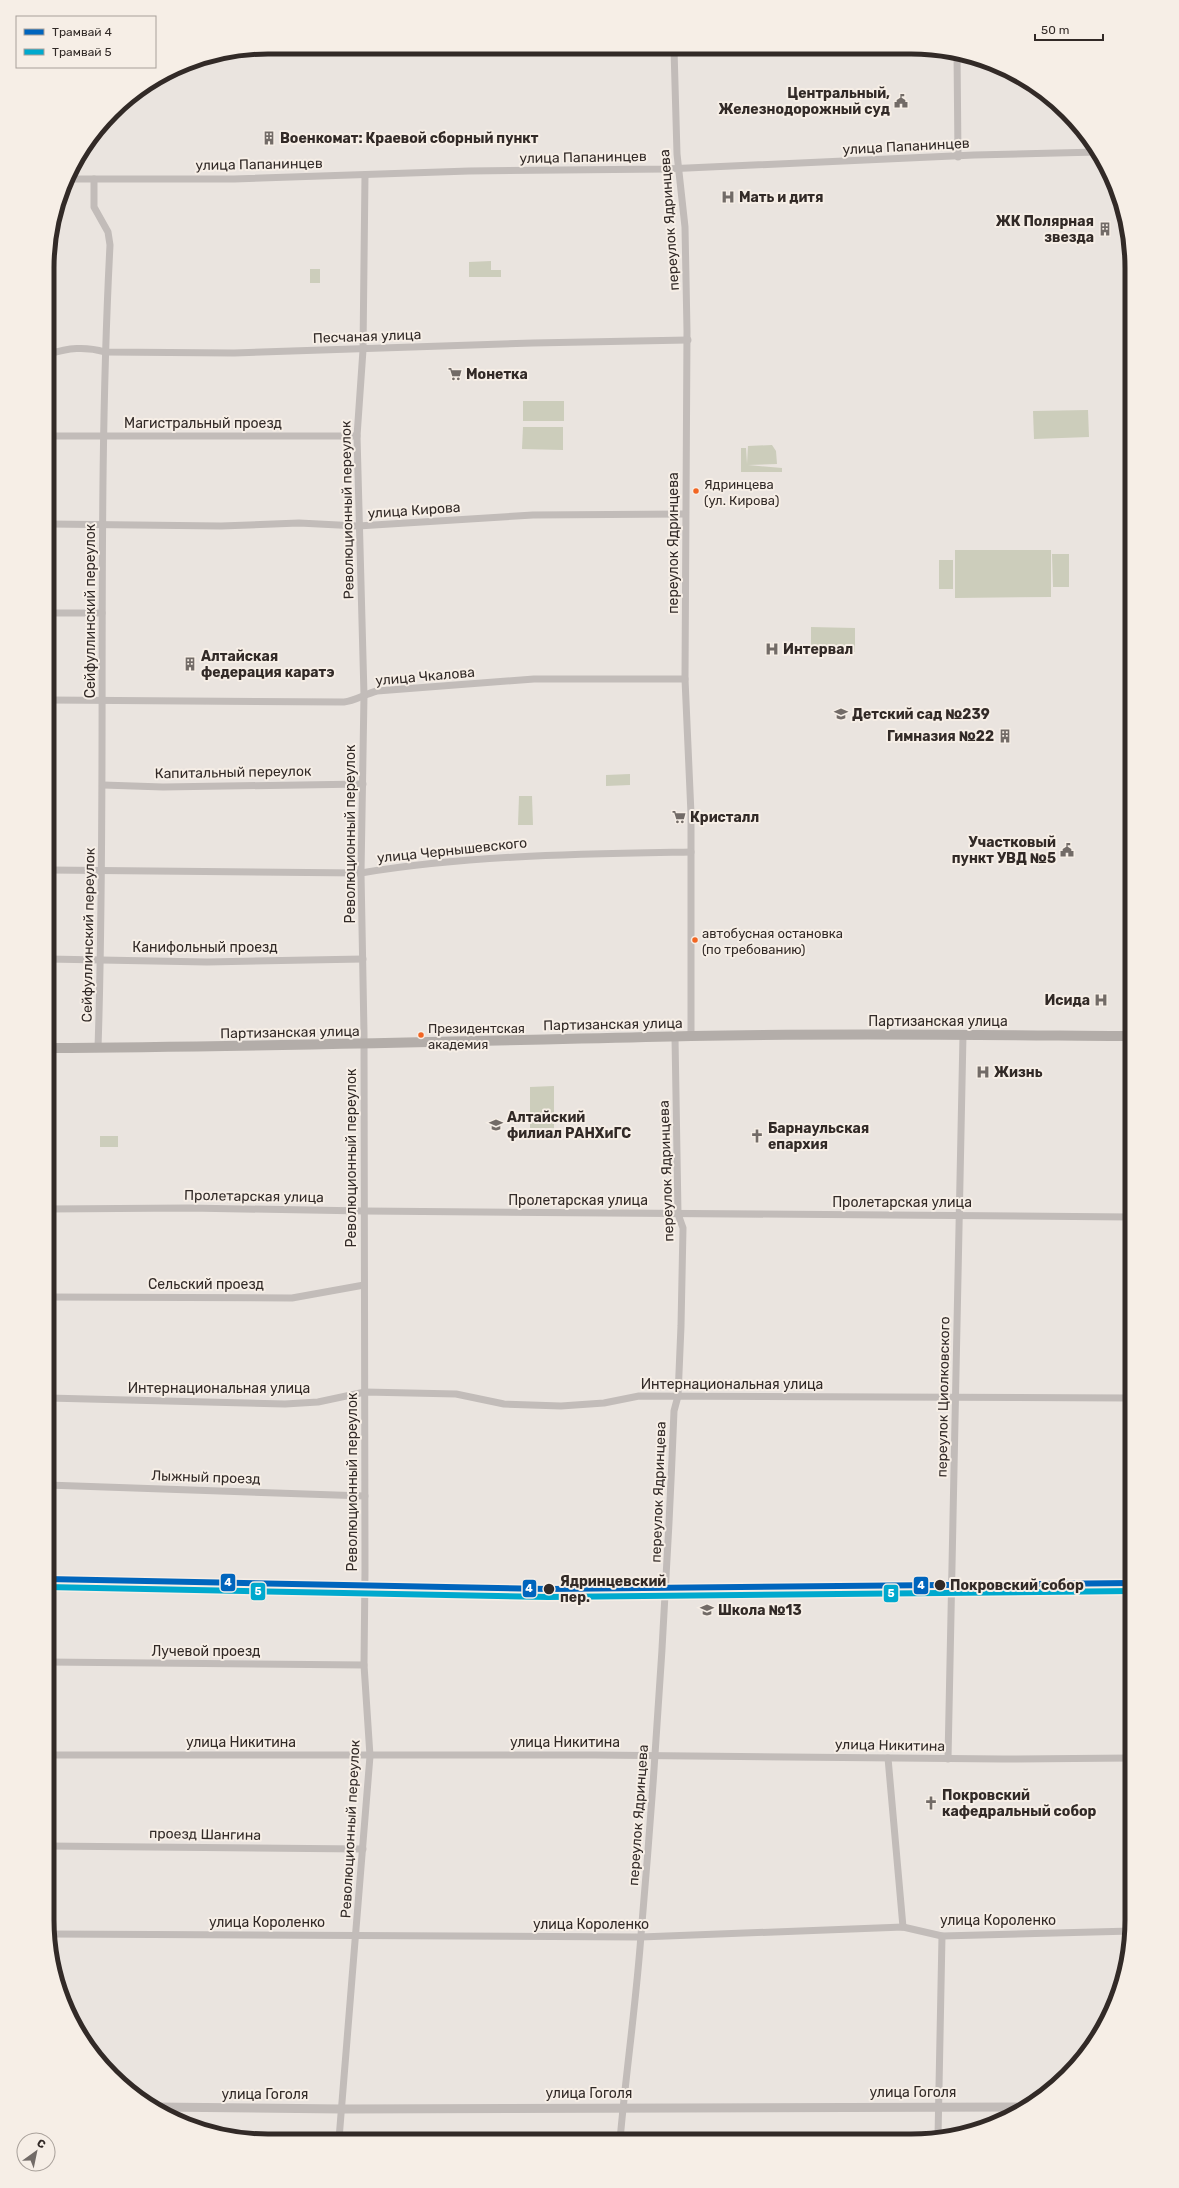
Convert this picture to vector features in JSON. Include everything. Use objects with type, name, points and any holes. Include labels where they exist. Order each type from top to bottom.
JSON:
[{"type":"main road","name":"Партизанская улица","points":[[54,1048],[364,1045],[691,1036],[1125,1036]]},
{"type":"street","name":"переулок Ядринцева","points":[[674,54],[679,168],[685,227],[688,340],[685,514],[685,679],[691,852],[691,1036]]},
{"type":"street","points":[[957,59],[958,157]]},
{"type":"street","name":"улица Папанинцев","points":[[73,179],[234,179],[469,171],[679,168],[1091,152]]},
{"type":"street","name":"Революционный переулок","points":[[339,2134],[357,1936],[370,1756],[364,1665],[364,1045],[361,873],[364,695],[356,436],[363,350],[365,175]]},
{"type":"street","name":"Сейфуллинский переулок","points":[[94,179],[94,208],[108,232],[110,244],[103,436],[102,613],[104,699],[101,960],[98,1048]]},
{"type":"street","name":"Песчаная улица","points":[[54,353],[67,349],[92,348],[105,352],[234,353],[363,350],[533,343],[688,340]]},
{"type":"street","name":"Магистральный проезд","points":[[54,436],[356,436]]},
{"type":"street","name":"улица Кирова","points":[[54,524],[221,526],[299,523],[358,526],[533,515],[685,514]]},
{"type":"street","points":[[54,613],[102,613]]},
{"type":"street","name":"улица Чкалова","points":[[54,700],[104,699],[344,702],[353,701],[376,691],[534,679],[685,679]]},
{"type":"street","name":"Капитальный переулок","points":[[103,785],[163,787],[363,784]]},
{"type":"street","name":"улица Чернышевского","points":[[54,870],[361,873],[412,865],[545,855],[691,852]]},
{"type":"street","name":"Канифольный проезд","points":[[54,959],[207,962],[363,960]]},
{"type":"street","name":"переулок Циолковского","points":[[948,1759],[957,1397],[963,1035]]},
{"type":"street","name":"переулок Ядринцева","points":[[621,2134],[641,1937],[656,1756],[666,1610],[674,1411],[678,1396],[682,1326],[682,1228],[678,1214],[675,1037]]},
{"type":"street","name":"Пролетарская улица","points":[[54,1209],[189,1208],[678,1214],[1125,1216]]},
{"type":"street","name":"Сельский проезд","points":[[54,1297],[292,1298],[364,1285]]},
{"type":"street","name":"Интернациональная улица","points":[[54,1398],[285,1404],[318,1402],[365,1392],[456,1394],[504,1404],[560,1406],[604,1403],[639,1396],[1125,1398]]},
{"type":"street","name":"Лыжный проезд","points":[[54,1485],[364,1496]]},
{"type":"street","name":"Лучевой проезд","points":[[54,1662],[364,1665]]},
{"type":"street","name":"улица Никитина","points":[[54,1755],[656,1756],[948,1759],[1125,1758]]},
{"type":"street","points":[[888,1758],[903,1927]]},
{"type":"street","name":"проезд Шангина","points":[[54,1846],[363,1849]]},
{"type":"street","name":"улица Короленко","points":[[54,1934],[641,1937],[903,1927],[942,1936],[1125,1931]]},
{"type":"street","points":[[938,2132],[942,1936]]},
{"type":"street","name":"улица Гоголя","points":[[165,2107],[1015,2107]]},
{"type":"green space","points":[[491,261],[491,270],[501,270],[501,277],[469,277],[469,262]]},
{"type":"green space","points":[[310,269],[320,269],[320,283],[310,283]]},
{"type":"green space","points":[[523,401],[564,401],[564,421],[523,421]]},
{"type":"green space","points":[[1088,410],[1089,437],[1034,439],[1033,411]]},
{"type":"green space","points":[[523,427],[563,427],[563,450],[522,449]]},
{"type":"green space","points":[[772,445],[776,451],[777,464],[748,465],[782,468],[782,472],[741,472],[741,448],[746,448],[747,464],[748,446]]},
{"type":"green space","points":[[955,550],[1051,550],[1051,597],[955,598]]},
{"type":"green space","points":[[1052,554],[1069,554],[1069,587],[1053,587]]},
{"type":"green space","points":[[939,560],[953,560],[953,589],[939,589]]},
{"type":"green space","points":[[811,627],[855,628],[855,652],[811,651]]},
{"type":"green space","points":[[630,774],[630,785],[606,786],[606,775]]},
{"type":"green space","points":[[519,796],[532,796],[533,825],[518,825]]},
{"type":"green space","points":[[554,1086],[554,1128],[530,1128],[530,1087]]},
{"type":"green space","points":[[100,1136],[118,1136],[118,1147],[100,1147]]},
{"type":"tram line","name":"4","points":[[54,1579],[548,1589],[1125,1583]]},
{"type":"tram line","name":"5","points":[[54,1587],[548,1597],[1125,1591]]},
{"type":"place","name":"Центральный, Железнодорожный суд","points":[[901,101]]},
{"type":"place","name":"Военкомат: Краевой сборный пункт","points":[[269,138]]},
{"type":"place","name":"Мать и дитя","points":[[728,197]]},
{"type":"place","name":"ЖК Полярная звезда","points":[[1105,229]]},
{"type":"place","name":"Монетка","points":[[455,374]]},
{"type":"place","name":"Ядринцева (ул. Кирова)","points":[[696,491]]},
{"type":"place","name":"Интервал","points":[[772,649]]},
{"type":"place","name":"Алтайская федерация каратэ","points":[[190,664]]},
{"type":"place","name":"Детский сад №239","points":[[841,714]]},
{"type":"place","name":"Гимназия №22","points":[[1005,736]]},
{"type":"place","name":"Кристалл","points":[[679,817]]},
{"type":"place","name":"Участковый пункт УВД №5","points":[[1067,850]]},
{"type":"place","name":"автобусная остановка (по требованию)","points":[[695,940]]},
{"type":"place","name":"Исида","points":[[1101,1000]]},
{"type":"place","name":"Президентская академия","points":[[421,1035]]},
{"type":"place","name":"Жизнь","points":[[983,1072]]},
{"type":"place","name":"Алтайский филиал РАНХиГС","points":[[496,1125]]},
{"type":"place","name":"Барнаульская епархия","points":[[757,1136]]},
{"type":"place","name":"Покровский собор","points":[[940,1585]]},
{"type":"place","name":"Ядринцевский пер.","points":[[549,1589]]},
{"type":"place","name":"Школа №13","points":[[707,1610]]},
{"type":"place","name":"Покровский кафедральный собор","points":[[931,1803]]}]
